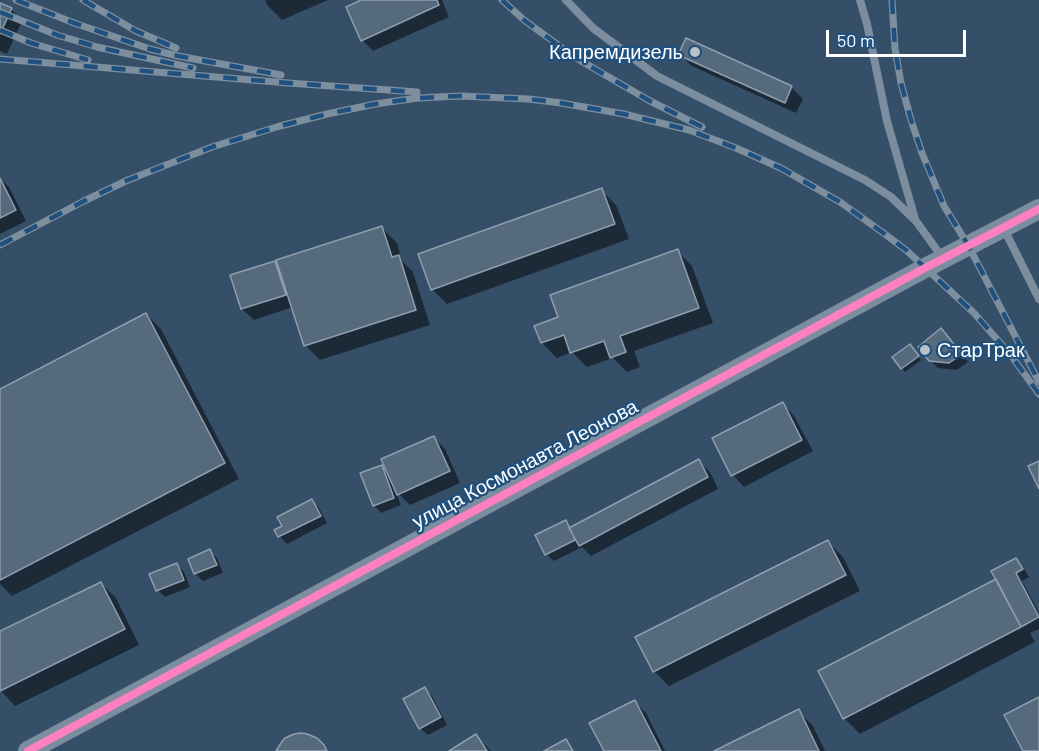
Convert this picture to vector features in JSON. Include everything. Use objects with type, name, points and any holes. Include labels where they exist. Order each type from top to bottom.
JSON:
[{"type":"street","name":"улица Космонавта Леонова","points":[[28,751],[943,258],[1039,209]]},
{"type":"lane","points":[[566,0],[594,28],[657,76],[865,180],[891,197],[916,220],[943,258]]},
{"type":"lane","points":[[860,0],[887,121],[916,220]]},
{"type":"lane","points":[[1004,227],[1039,299]]},
{"type":"building","points":[[361,0],[437,0],[439,5],[361,41],[346,7]]},
{"type":"building","points":[[0,3],[12,8],[0,34]]},
{"type":"building","points":[[686,38],[792,86],[785,103],[678,55]]},
{"type":"building","points":[[0,178],[16,210],[0,218]]},
{"type":"building","points":[[602,188],[615,224],[431,290],[418,254]]},
{"type":"building","points":[[382,226],[392,257],[399,255],[416,310],[304,346],[276,260]]},
{"type":"building","points":[[678,249],[699,308],[620,336],[626,352],[610,358],[604,341],[570,353],[564,335],[541,343],[534,326],[558,317],[550,295]]},
{"type":"building","points":[[275,261],[286,295],[241,309],[230,275]]},
{"type":"building","points":[[146,313],[225,463],[0,580],[0,389]]},
{"type":"building","points":[[941,328],[962,354],[949,363],[929,361],[918,347]]},
{"type":"building","points":[[910,344],[919,356],[901,369],[892,357]]},
{"type":"building","points":[[783,402],[802,440],[731,476],[712,438]]},
{"type":"building","points":[[434,436],[450,471],[397,495],[381,459]]},
{"type":"building","points":[[699,459],[708,477],[579,546],[569,528]]},
{"type":"building","points":[[1039,461],[1039,489],[1028,466]]},
{"type":"building","points":[[382,465],[394,498],[373,506],[360,473]]},
{"type":"building","points":[[312,499],[321,516],[278,537],[274,530],[282,526],[277,517]]},
{"type":"building","points":[[566,520],[575,540],[545,555],[535,535]]},
{"type":"building","points":[[828,540],[846,575],[653,672],[635,637]]},
{"type":"building","points":[[210,549],[217,565],[194,574],[188,559]]},
{"type":"building","points":[[1016,558],[1023,569],[1016,573],[1039,617],[1021,627],[991,571]]},
{"type":"building","points":[[177,563],[184,580],[156,591],[149,574]]},
{"type":"building","points":[[996,579],[1021,627],[843,719],[818,671]]},
{"type":"building","points":[[101,582],[125,629],[0,691],[0,631]]},
{"type":"building","points":[[425,687],[441,717],[419,729],[403,699]]},
{"type":"building","points":[[1039,697],[1039,751],[1023,751],[1004,715]]},
{"type":"building","points":[[635,700],[661,751],[604,751],[589,723]]},
{"type":"building","points":[[799,709],[819,751],[714,751]]},
{"type":"building","points":[[301,733],[317,738],[327,751],[276,751],[285,738]]},
{"type":"building","points":[[476,734],[487,751],[449,751]]},
{"type":"building","points":[[566,739],[573,751],[544,751]]},
{"type":"railway","points":[[16,0],[150,49],[281,75]]},
{"type":"railway","points":[[83,0],[136,31],[176,48]]},
{"type":"railway","points":[[502,0],[524,20],[576,58],[650,101],[702,127]]},
{"type":"railway","points":[[892,0],[895,49],[901,83],[922,153],[944,206],[968,245],[1039,382]]},
{"type":"railway","points":[[0,12],[57,35],[97,47],[193,68]]},
{"type":"railway","points":[[0,30],[31,43],[88,60]]},
{"type":"railway","points":[[0,59],[417,92]]},
{"type":"railway","points":[[0,245],[128,180],[212,147],[327,114],[418,98],[460,96],[529,99],[624,114],[689,130],[785,170]]},
{"type":"railway","points":[[779,167],[840,202],[906,250],[974,313],[1010,354],[1039,394]]},
{"type":"cycle path","points":[[28,751],[925,268],[1039,209]]},
{"type":"place","name":"Капремдизель","points":[[695,52]]},
{"type":"place","name":"СтарТрак","points":[[925,350]]}]
